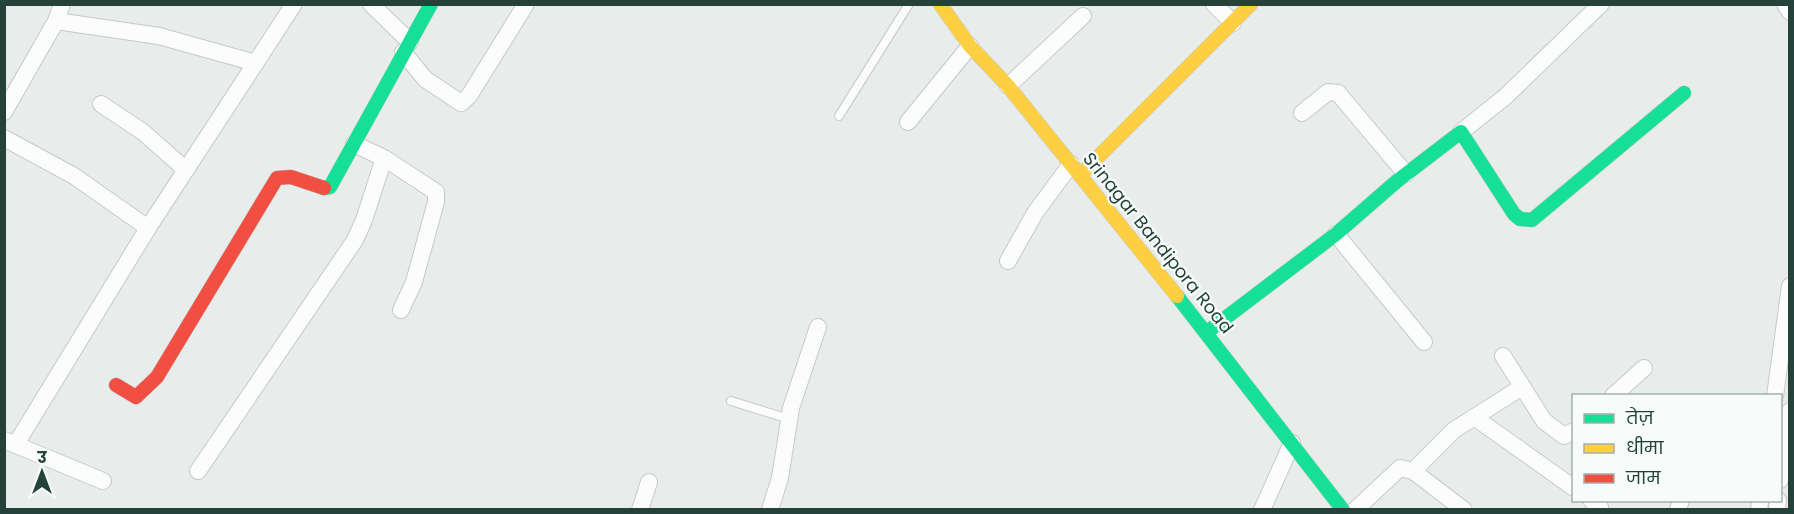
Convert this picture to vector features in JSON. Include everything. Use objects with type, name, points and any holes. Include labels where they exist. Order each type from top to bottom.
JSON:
[{"type":"main road","points":[[116,385],[136,396],[144,392],[157,377],[277,178],[288,176],[319,189],[326,189],[330,186],[431,4]]},
{"type":"main road","name":"Srinagar Bandipora Road","points":[[940,4],[970,46],[1008,86],[1207,332],[1343,510]]},
{"type":"main road","points":[[1076,169],[1251,4]]},
{"type":"main road","points":[[1207,332],[1336,234],[1406,174],[1461,132],[1514,214],[1520,219],[1532,220],[1684,93]]},
{"type":"street","points":[[4,111],[56,21],[62,4]]},
{"type":"street","points":[[103,481],[10,442],[294,4]]},
{"type":"street","points":[[371,4],[406,47],[425,79],[461,103],[469,96],[526,4]]},
{"type":"street","points":[[1214,4],[1233,23]]},
{"type":"street","points":[[1461,132],[1505,97],[1601,4]]},
{"type":"street","points":[[1785,4],[1790,12]]},
{"type":"street","points":[[1008,86],[1083,16]]},
{"type":"street","points":[[56,21],[159,36],[256,63]]},
{"type":"street","points":[[908,122],[970,46]]},
{"type":"street","points":[[1302,113],[1328,92],[1338,93],[1406,174]]},
{"type":"street","points":[[101,104],[143,132],[186,170]]},
{"type":"street","points":[[4,138],[74,176],[148,228]]},
{"type":"street","points":[[354,144],[384,158],[430,187],[437,197],[414,282],[401,310]]},
{"type":"street","points":[[198,471],[355,240],[364,220],[384,158]]},
{"type":"street","points":[[1008,261],[1035,213],[1076,169]]},
{"type":"street","points":[[1336,234],[1424,342]]},
{"type":"street","points":[[1774,394],[1790,286]]},
{"type":"street","points":[[770,510],[780,478],[789,419],[818,327]]},
{"type":"street","points":[[1503,356],[1552,429],[1566,436],[1572,432]]},
{"type":"street","points":[[1615,394],[1644,368]]},
{"type":"street","points":[[1413,471],[1454,430],[1522,387]]},
{"type":"street","points":[[1782,466],[1790,411]]},
{"type":"street","points":[[1474,417],[1572,487]]},
{"type":"street","points":[[1262,510],[1292,443]]},
{"type":"street","points":[[1355,510],[1396,470],[1404,468],[1413,471],[1464,510]]},
{"type":"street","points":[[640,510],[649,482]]},
{"type":"lane","points":[[839,116],[909,4]]},
{"type":"lane","points":[[731,401],[789,419]]},
{"type":"traffic: fast","points":[[324,188],[330,187],[431,4]]},
{"type":"traffic: fast","points":[[1207,332],[1336,234],[1397,181],[1461,132],[1514,214],[1520,219],[1532,220],[1684,93]]},
{"type":"traffic: fast","points":[[1177,296],[1343,510]]},
{"type":"traffic: slow","points":[[940,4],[970,46],[1008,86],[1177,296]]},
{"type":"traffic: slow","points":[[1080,175],[1251,4]]},
{"type":"traffic: jam","points":[[116,385],[136,397],[157,377],[277,178],[291,177],[324,188]]}]
